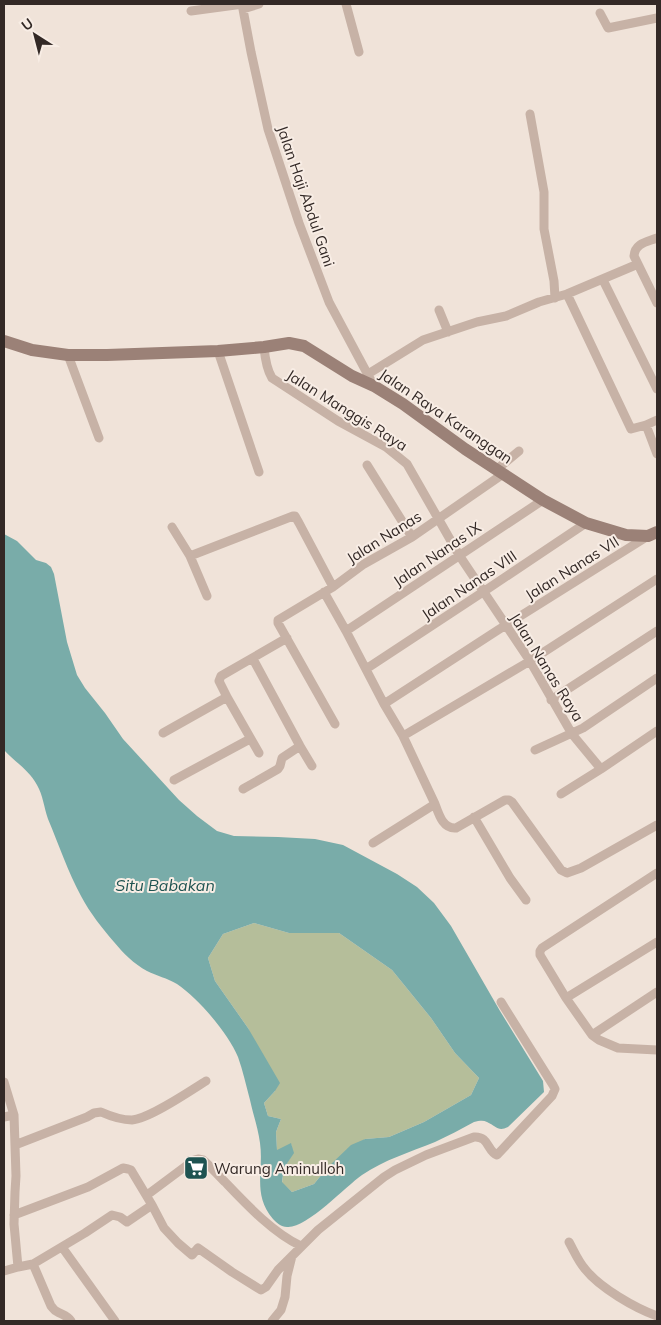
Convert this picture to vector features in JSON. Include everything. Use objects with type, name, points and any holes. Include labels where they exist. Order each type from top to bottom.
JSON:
[{"type":"street","points":[[191,11],[259,4]]},
{"type":"street","points":[[346,4],[360,52]]},
{"type":"street","name":"Jalan Haji Abdul Gani","points":[[243,5],[268,129],[298,224],[329,302],[374,386]]},
{"type":"street","points":[[600,13],[608,28],[657,18]]},
{"type":"street","points":[[530,114],[544,192],[544,229],[554,281],[555,298]]},
{"type":"street","points":[[657,238],[640,244],[634,251],[634,256],[657,303]]},
{"type":"street","points":[[368,374],[423,340],[477,322],[506,316],[539,302],[567,294],[603,280],[638,264]]},
{"type":"street","points":[[603,280],[657,389]]},
{"type":"street","points":[[567,294],[631,429],[657,420]]},
{"type":"street","points":[[439,310],[448,332]]},
{"type":"street","name":"Jalan Raya Karanggan","points":[[4,341],[32,350],[68,355],[107,356],[218,351],[289,344],[304,346],[352,376],[374,386],[403,404],[465,449],[543,500],[586,522],[626,535],[655,534]]},
{"type":"street","name":"Jalan Manggis Raya","points":[[264,347],[272,378],[338,421],[386,447],[407,464],[438,519]]},
{"type":"street","points":[[218,351],[259,472]]},
{"type":"street","points":[[68,355],[99,438]]},
{"type":"street","points":[[646,425],[657,454]]},
{"type":"street","name":"Jalan Nanas","points":[[287,638],[278,624],[278,620],[438,519],[499,472],[519,451]]},
{"type":"street","points":[[367,465],[412,536]]},
{"type":"street","name":"Jalan Nanas IX","points":[[346,631],[543,500]]},
{"type":"street","points":[[190,556],[295,516],[333,587]]},
{"type":"street","name":"Jalan Nanas Raya","points":[[438,519],[459,555],[530,661],[572,734],[600,769]]},
{"type":"street","name":"Jalan Nanas VIII","points":[[366,669],[586,522]]},
{"type":"street","points":[[172,527],[190,556],[207,596]]},
{"type":"street","name":"Jalan Nanas VII","points":[[384,704],[655,534]]},
{"type":"street","points":[[403,736],[530,661],[657,579]]},
{"type":"street","points":[[324,592],[403,736],[444,824],[449,828],[456,828],[505,800],[509,800],[561,870],[568,873],[581,868],[657,825]]},
{"type":"street","points":[[551,700],[657,631]]},
{"type":"street","points":[[259,754],[227,697],[219,678],[287,638],[335,724]]},
{"type":"street","points":[[253,659],[312,766]]},
{"type":"street","points":[[535,750],[583,728],[657,678]]},
{"type":"street","points":[[163,733],[227,697]]},
{"type":"street","points":[[561,794],[657,731]]},
{"type":"street","points":[[174,780],[250,739]]},
{"type":"street","points":[[243,789],[278,769],[282,758],[300,746]]},
{"type":"street","points":[[373,842],[436,804]]},
{"type":"street","points":[[474,817],[510,878],[526,900]]},
{"type":"street","points":[[657,873],[540,951],[540,955],[566,998],[592,1035],[618,1048],[653,1050],[657,1044]]},
{"type":"street","points":[[566,998],[657,942]]},
{"type":"street","points":[[592,1035],[657,992]]},
{"type":"street","points":[[14,1215],[88,1187],[123,1168],[128,1168],[152,1204],[164,1228],[178,1243],[192,1255],[198,1248],[261,1290],[266,1287],[278,1270],[318,1230],[384,1176],[426,1154],[474,1137],[480,1137],[485,1140],[497,1156],[552,1096],[553,1085],[501,1002]]},
{"type":"street","points":[[15,1145],[94,1113],[101,1112],[110,1116],[132,1120],[145,1117],[206,1081]]},
{"type":"street","points":[[4,1082],[14,1115],[16,1176],[14,1215],[18,1267]]},
{"type":"street","points":[[4,1117],[14,1115]]},
{"type":"street","points":[[146,1195],[194,1160],[203,1160],[277,1232],[301,1246]]},
{"type":"street","points":[[4,1271],[33,1264],[85,1234],[112,1214],[127,1222],[152,1204]]},
{"type":"street","points":[[569,1242],[584,1268],[598,1282],[646,1312],[657,1316]]},
{"type":"street","points":[[62,1247],[115,1321]]},
{"type":"street","points":[[272,1321],[281,1310],[285,1297],[287,1276],[292,1256]]},
{"type":"street","points":[[33,1264],[51,1306],[71,1321]]},
{"type":"green space","points":[[254,923],[289,933],[339,933],[392,970],[431,1018],[455,1053],[479,1078],[471,1095],[424,1122],[389,1137],[365,1139],[327,1168],[314,1184],[292,1192],[282,1183],[284,1168],[293,1153],[291,1144],[277,1151],[276,1132],[281,1119],[268,1116],[264,1103],[275,1091],[248,1028],[215,981],[208,958],[223,934]]},
{"type":"water","name":"Situ Babakan","points":[[4,534],[17,541],[36,560],[46,563],[51,567],[67,642],[77,675],[123,739],[179,800],[217,831],[234,836],[315,839],[343,845],[417,887],[434,903],[451,926],[543,1081],[544,1092],[508,1127],[499,1129],[485,1121],[474,1122],[435,1142],[370,1170],[315,1215],[295,1226],[287,1227],[279,1224],[273,1219],[263,1201],[260,1182],[261,1153],[259,1137],[238,1057],[227,1037],[212,1017],[185,990],[170,980],[147,971],[138,965],[121,950],[101,926],[72,878],[48,819],[37,785],[26,770],[4,750]],"holes":[[[254,923],[289,933],[339,933],[392,970],[431,1018],[455,1053],[479,1078],[471,1095],[424,1122],[389,1137],[365,1139],[351,1145],[327,1168],[314,1184],[292,1192],[282,1182],[284,1168],[294,1153],[291,1143],[277,1150],[276,1132],[281,1119],[268,1116],[264,1103],[280,1083],[248,1028],[215,981],[208,958],[223,934]]]},
{"type":"place","name":"Warung Aminulloh","points":[[196,1168]]}]
